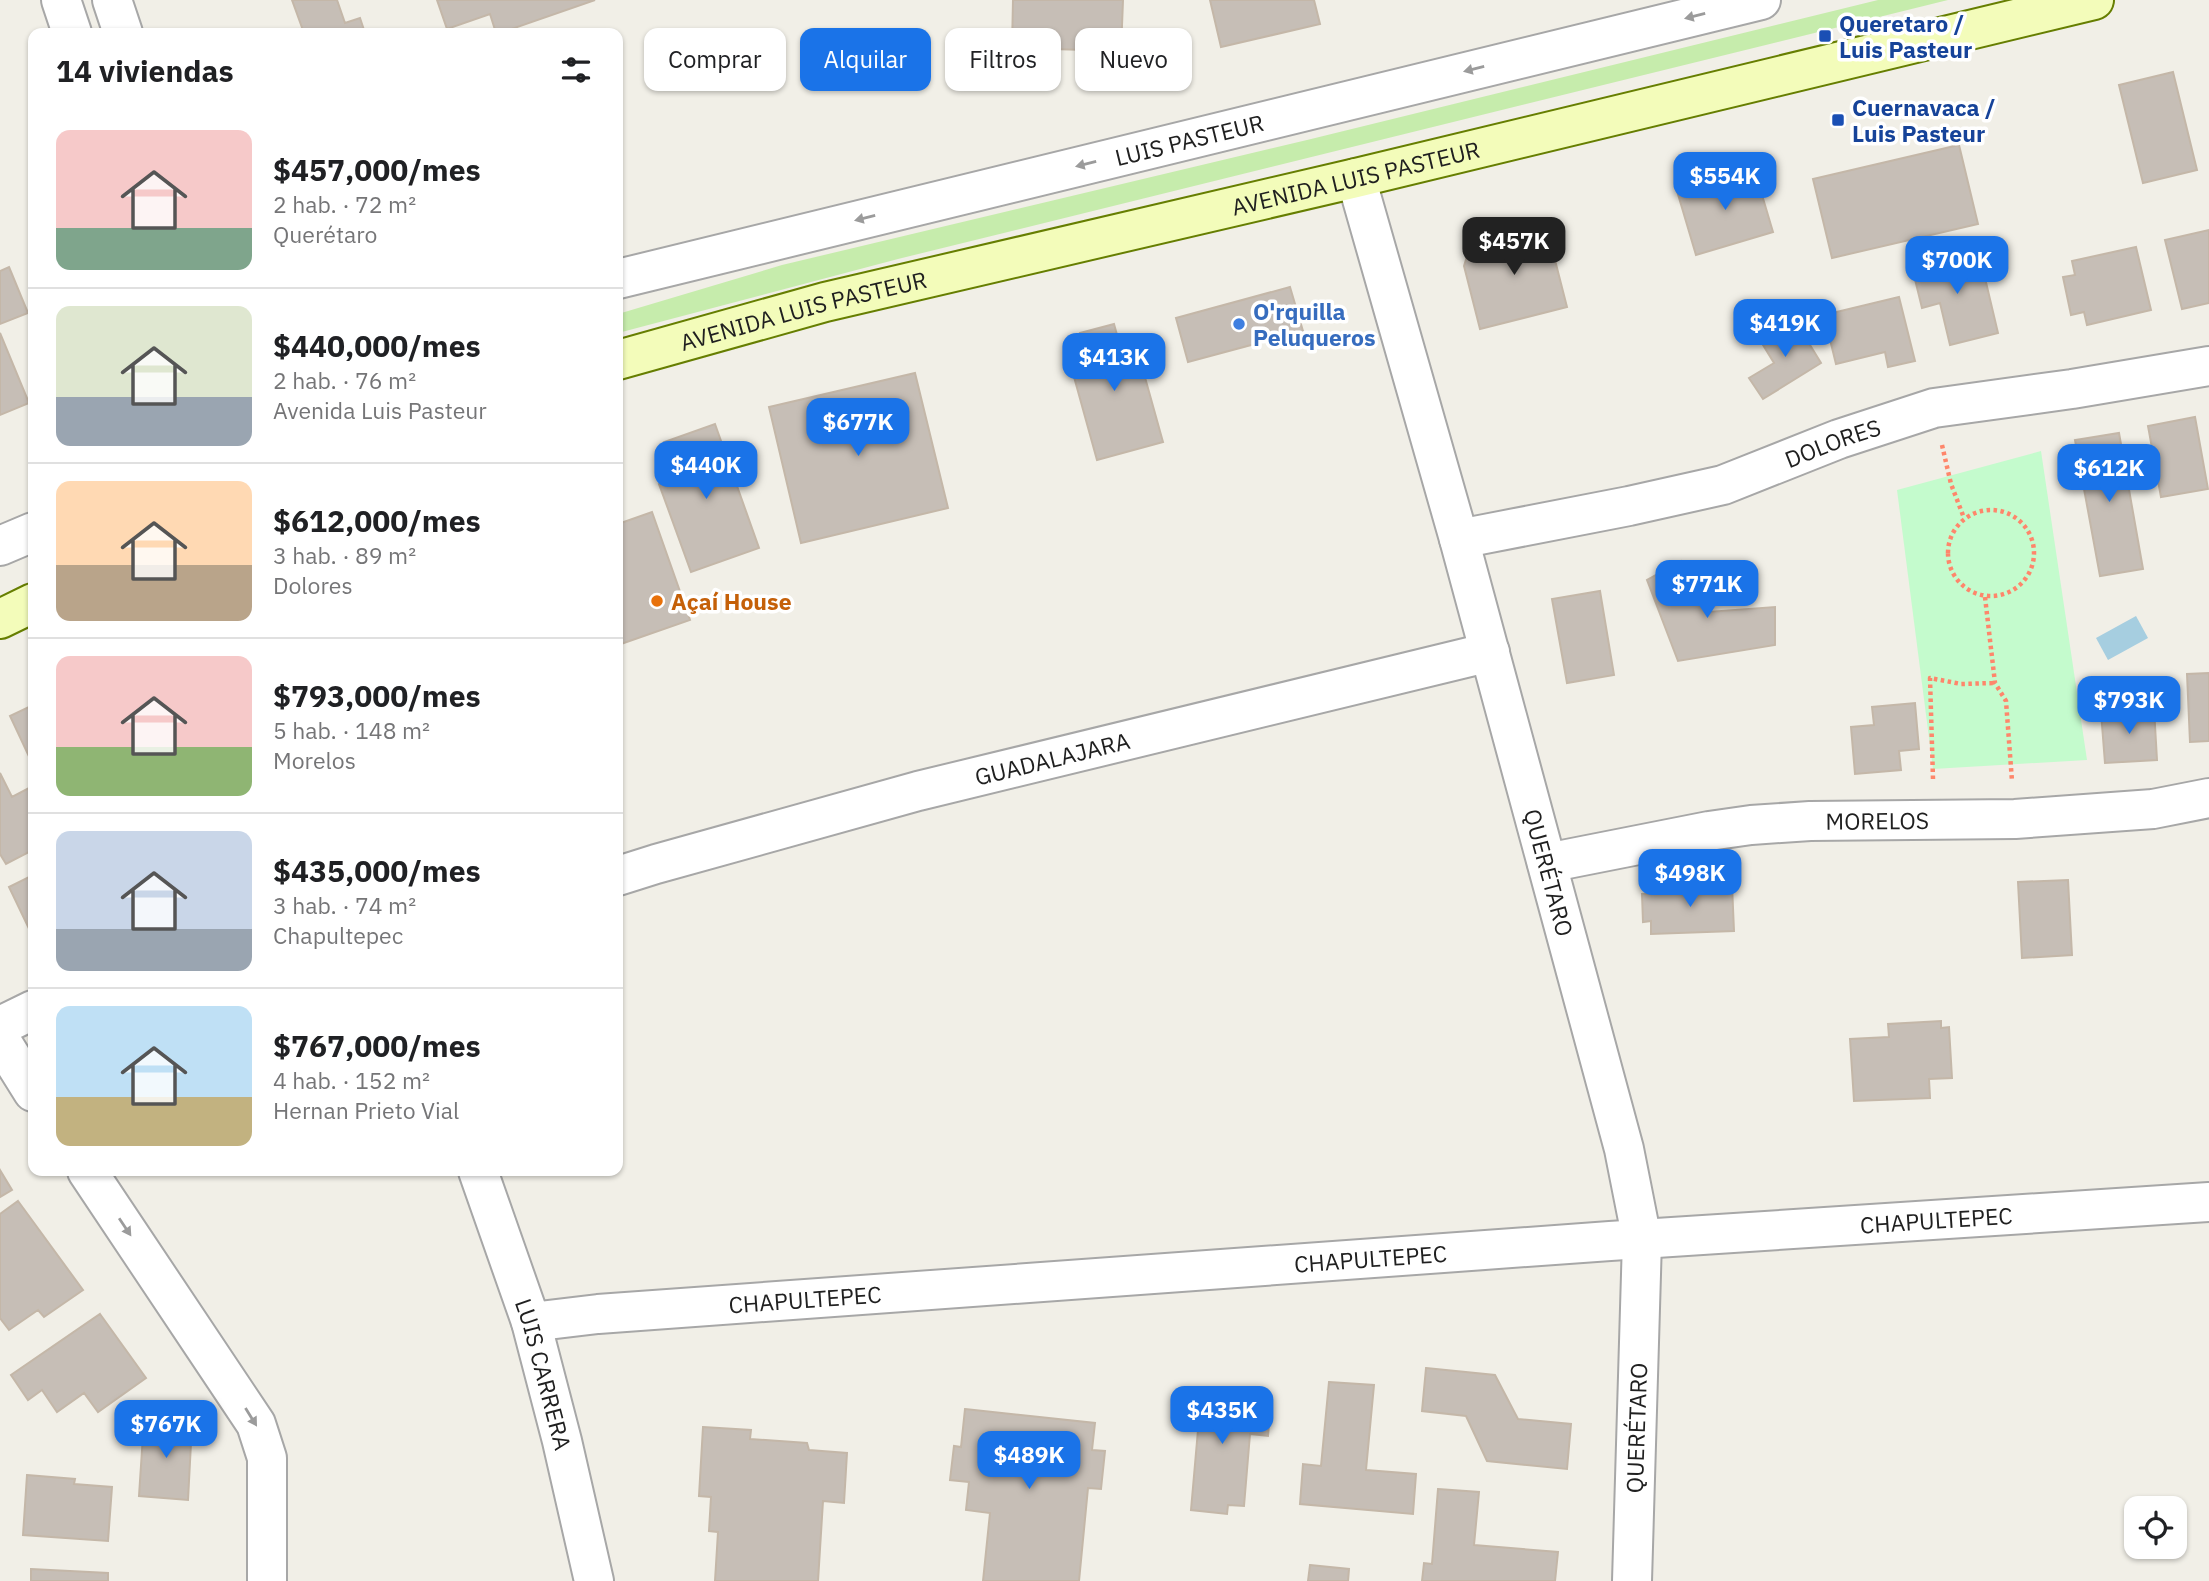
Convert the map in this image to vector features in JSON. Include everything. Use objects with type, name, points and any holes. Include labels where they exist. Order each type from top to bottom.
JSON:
[{"type":"main road","name":"AVENIDA LUIS PASTEUR","points":[[623,359],[825,302],[1356,178],[2094,0]]},
{"type":"main road","points":[[0,619],[28,605]]},
{"type":"street","points":[[61,0],[70,28]]},
{"type":"street","points":[[112,0],[121,28]]},
{"type":"street","name":"LUIS PASTEUR","points":[[623,278],[1761,0]]},
{"type":"street","name":"QUERÉTARO","points":[[1356,178],[1459,539],[1547,863],[1624,1149],[1642,1240],[1632,1581]]},
{"type":"street","name":"DOLORES","points":[[1459,539],[1723,485],[1839,439],[1934,408],[2209,366]]},
{"type":"street","points":[[0,546],[28,533]]},
{"type":"street","name":"GUADALAJARA","points":[[623,874],[918,792],[1490,652]]},
{"type":"street","name":"MORELOS","points":[[1547,863],[1751,825],[1811,821],[2015,819],[2153,809],[2209,798]]},
{"type":"street","points":[[0,1026],[28,1012]]},
{"type":"street","points":[[0,1040],[28,1084]]},
{"type":"street","points":[[90,1176],[256,1424],[267,1458],[267,1581]]},
{"type":"street","name":"LUIS CARRERA","points":[[480,1176],[531,1322],[594,1581]]},
{"type":"street","name":"CHAPULTEPEC","points":[[531,1322],[612,1313],[2209,1202]]},
{"type":"path","points":[[1934,408],[1951,484],[1964,518]]},
{"type":"path","points":[[1977,511],[2005,512],[2027,529],[2033,541],[2035,556],[2025,581],[2013,591],[2000,596],[1985,597],[1970,593],[1950,571],[1948,542],[1954,529],[1964,518],[1977,511]]},
{"type":"path","points":[[1985,597],[1995,683],[2006,701],[2015,819]]},
{"type":"path","points":[[1939,821],[1934,795],[1930,678],[1961,684],[1995,683]]},
{"type":"green space","points":[[1878,0],[1948,0],[898,259],[623,332],[623,313],[782,265]]},
{"type":"green space","points":[[2041,451],[2087,760],[1933,769],[1897,490]]},
{"type":"water","points":[[2136,616],[2148,638],[2108,660],[2096,638]]},
{"type":"building","points":[[292,0],[337,0],[345,23],[360,18],[363,28],[302,28]]},
{"type":"building","points":[[437,0],[595,0],[514,28],[494,28],[490,14],[447,28]]},
{"type":"building","points":[[1013,0],[1123,0],[1122,28],[1075,28],[1075,50],[1061,49],[1061,28],[1012,28]]},
{"type":"building","points":[[1210,0],[1314,0],[1320,24],[1221,47]]},
{"type":"building","points":[[2173,72],[2197,170],[2143,183],[2119,85]]},
{"type":"building","points":[[1959,145],[1978,224],[1832,258],[1813,179]]},
{"type":"building","points":[[1754,168],[1773,232],[1696,255],[1677,191]]},
{"type":"building","points":[[1546,225],[1567,307],[1480,329],[1464,266],[1468,253],[1480,241]]},
{"type":"building","points":[[2209,230],[2209,303],[2182,309],[2165,240]]},
{"type":"building","points":[[2136,247],[2151,310],[2087,325],[2084,312],[2071,315],[2063,277],[2075,275],[2072,261]]},
{"type":"building","points":[[1945,255],[1948,265],[1980,257],[1998,333],[1950,345],[1940,303],[1922,308],[1911,263]]},
{"type":"building","points":[[9,267],[28,313],[0,324],[0,271]]},
{"type":"building","name":"O'rquilla Peluqueros","points":[[1290,287],[1303,331],[1188,362],[1176,318]]},
{"type":"building","points":[[1899,297],[1915,361],[1888,367],[1885,352],[1836,364],[1824,315]]},
{"type":"building","points":[[1794,319],[1821,363],[1763,399],[1749,378],[1774,363],[1760,340]]},
{"type":"building","points":[[1114,324],[1119,342],[1134,338],[1163,442],[1097,460],[1066,348],[1083,344],[1080,333]]},
{"type":"building","points":[[0,333],[28,403],[0,415]]},
{"type":"building","points":[[915,373],[948,508],[801,543],[769,407]]},
{"type":"building","points":[[2195,417],[2208,489],[2161,497],[2148,426]]},
{"type":"building","points":[[715,424],[759,548],[691,572],[659,484],[676,478],[664,442]]},
{"type":"building","points":[[2119,433],[2143,569],[2100,576],[2075,440]]},
{"type":"building","points":[[652,512],[690,620],[623,643],[623,522]]},
{"type":"building","points":[[1681,561],[1708,612],[1775,607],[1775,645],[1678,661],[1647,580]]},
{"type":"building","points":[[1600,591],[1614,675],[1567,683],[1552,599]]},
{"type":"building","points":[[2209,673],[2209,741],[2190,742],[2187,674]]},
{"type":"building","points":[[1915,703],[1919,749],[1899,751],[1901,770],[1855,774],[1851,727],[1874,725],[1872,707]]},
{"type":"building","points":[[28,707],[28,754],[10,716]]},
{"type":"building","points":[[2154,708],[2157,760],[2105,763],[2101,712]]},
{"type":"building","points":[[0,773],[12,797],[28,789],[28,853],[6,864],[0,854]]},
{"type":"building","points":[[28,878],[28,927],[9,887]]},
{"type":"building","points":[[2068,880],[2072,955],[2022,958],[2018,882]]},
{"type":"building","points":[[1693,881],[1695,886],[1732,885],[1734,931],[1651,934],[1651,921],[1643,922],[1642,894],[1671,893],[1671,882]]},
{"type":"building","points":[[1941,1021],[1941,1028],[1949,1027],[1952,1078],[1929,1079],[1930,1098],[1854,1101],[1850,1039],[1889,1037],[1888,1024]]},
{"type":"building","points":[[0,1170],[12,1190],[0,1197]]},
{"type":"building","points":[[18,1201],[83,1290],[44,1317],[38,1310],[9,1330],[0,1318],[0,1214]]},
{"type":"building","points":[[100,1314],[146,1378],[98,1412],[84,1393],[57,1412],[42,1390],[28,1400],[11,1375]]},
{"type":"building","points":[[1426,1368],[1495,1375],[1518,1419],[1571,1424],[1567,1469],[1487,1461],[1466,1416],[1422,1411]]},
{"type":"building","points":[[1329,1382],[1374,1385],[1366,1470],[1416,1474],[1413,1514],[1300,1504],[1303,1464],[1321,1466]]},
{"type":"building","points":[[1181,1391],[1271,1401],[1268,1436],[1250,1434],[1244,1506],[1228,1505],[1227,1514],[1191,1510],[1198,1430],[1178,1428]]},
{"type":"building","points":[[965,1409],[1095,1423],[1092,1450],[1105,1451],[1101,1489],[1088,1488],[1079,1581],[983,1581],[990,1513],[966,1510],[969,1482],[950,1480],[954,1446],[961,1447]]},
{"type":"building","points":[[144,1420],[192,1424],[188,1500],[139,1496]]},
{"type":"building","points":[[703,1427],[751,1430],[750,1439],[807,1443],[809,1450],[847,1453],[844,1503],[823,1501],[818,1581],[715,1581],[718,1532],[709,1531],[711,1497],[699,1496]]},
{"type":"building","points":[[27,1475],[75,1479],[74,1484],[112,1487],[108,1541],[23,1535]]},
{"type":"building","points":[[1438,1489],[1479,1492],[1474,1545],[1558,1552],[1555,1581],[1422,1581],[1424,1563],[1432,1564]]},
{"type":"building","points":[[1310,1565],[1349,1569],[1348,1581],[1308,1581]]},
{"type":"building","points":[[31,1569],[108,1573],[108,1581],[31,1581]]},
{"type":"place","name":"Queretaro / Luis Pasteur","points":[[1825,36]]},
{"type":"place","name":"Cuernavaca / Luis Pasteur","points":[[1838,120]]},
{"type":"place","name":"O'rquilla Peluqueros","points":[[1239,324]]},
{"type":"place","name":"Açaí House","points":[[657,601]]}]
